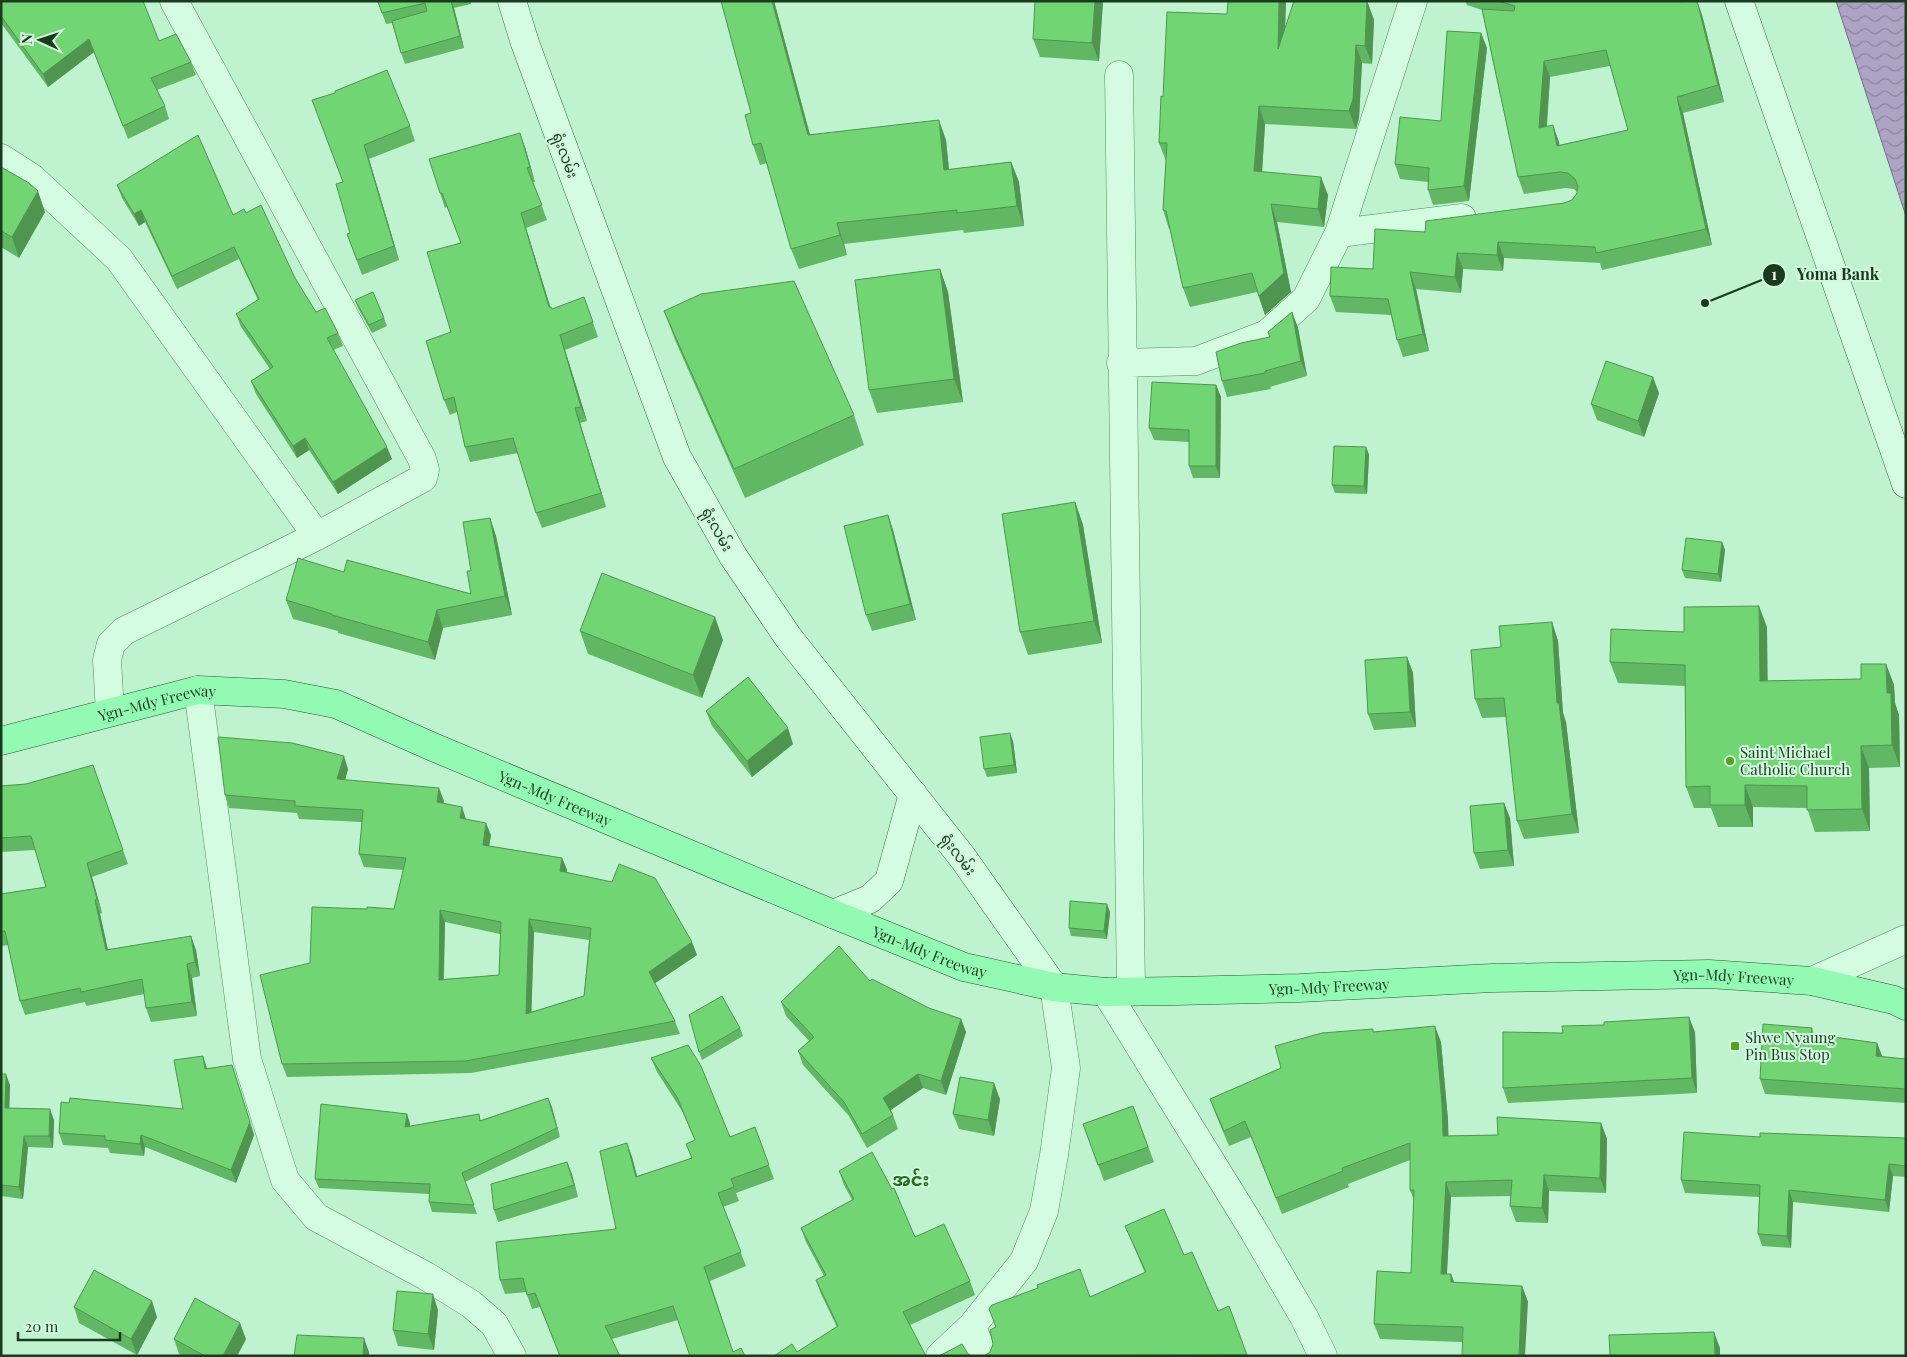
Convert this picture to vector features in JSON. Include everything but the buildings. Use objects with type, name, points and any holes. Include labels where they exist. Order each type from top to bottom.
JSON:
[{"type":"main road","name":"Ygn-Mdy Freeway","points":[[1,741],[198,690],[284,694],[336,704],[433,747],[832,914],[964,967],[1054,987],[1118,992],[1300,988],[1492,978],[1699,974],[1812,981],[1894,1000],[1906,1006]]},
{"type":"street","points":[[110,712],[107,660],[111,644],[124,631],[317,536],[423,478],[426,470],[422,459],[174,1]]},
{"type":"street","name":"ရုံးလမ်း","points":[[512,1],[525,43],[678,457],[733,556],[788,636],[962,858],[1054,987]]},
{"type":"street","points":[[1121,363],[1196,361],[1267,334],[1306,298],[1339,233],[1413,1]]},
{"type":"street","points":[[1739,1],[1906,484]]},
{"type":"street","points":[[1119,75],[1121,363],[1118,992],[1304,1316],[1323,1356]]},
{"type":"street","points":[[1,158],[32,178],[119,259],[317,536]]},
{"type":"street","points":[[1339,233],[1482,215]]},
{"type":"street","points":[[198,690],[247,1060],[286,1180],[316,1217],[426,1276],[471,1304],[494,1324],[512,1356]]},
{"type":"street","points":[[832,914],[870,899],[889,881],[913,794]]},
{"type":"street","points":[[1812,981],[1906,939]]},
{"type":"street","points":[[940,1356],[972,1326],[1024,1261],[1044,1212],[1066,1068],[1054,987]]},
{"type":"street","points":[[972,1326],[984,1356]]},
{"type":"water","points":[[1836,1],[1906,1],[1906,216],[1901,201]]},
{"type":"place","name":"Yoma Bank","points":[[1705,303]]},
{"type":"place","name":"Saint Michael Catholic Church","points":[[1730,761]]},
{"type":"place","name":"Shwe Nyaung Pin Bus Stop","points":[[1735,1046]]},
{"type":"district","name":"အင်း","points":[[911,1179]]}]
